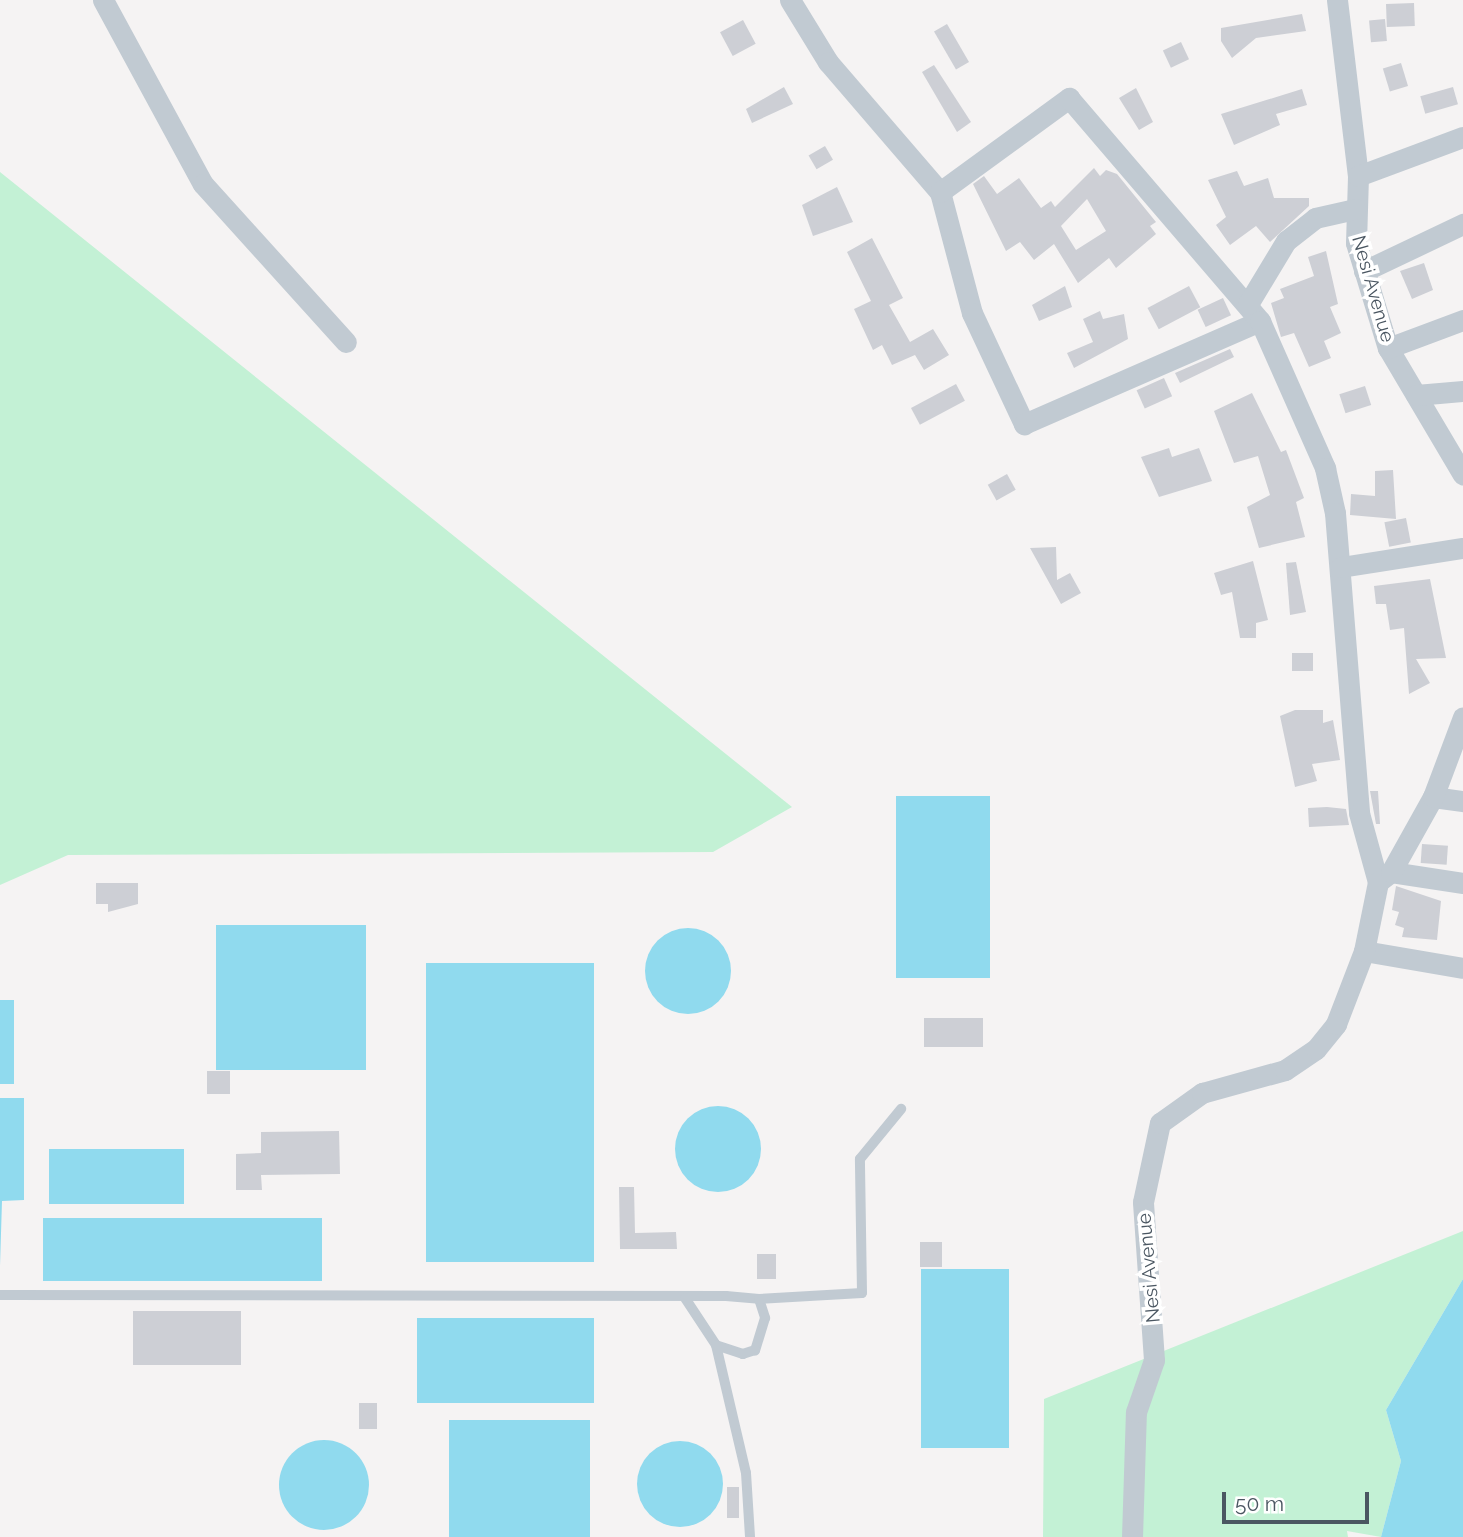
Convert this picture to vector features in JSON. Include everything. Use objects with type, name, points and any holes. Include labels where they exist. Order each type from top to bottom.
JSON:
[{"type":"street","points":[[103,0],[203,184],[346,342]]},
{"type":"street","points":[[790,0],[828,62],[940,192],[972,313],[1024,424],[1254,313],[1286,241],[1315,218],[1354,209]]},
{"type":"street","name":"Nesi Avenue","points":[[1337,0],[1358,176],[1354,209],[1364,271],[1388,348],[1463,475]]},
{"type":"street","points":[[940,192],[1069,98],[1254,313],[1325,468],[1341,567],[1359,813],[1385,877],[1463,883]]},
{"type":"street","points":[[1358,176],[1463,137]]},
{"type":"street","points":[[1364,271],[1463,224]]},
{"type":"street","points":[[1388,348],[1463,320]]},
{"type":"street","points":[[1416,396],[1463,391]]},
{"type":"street","points":[[1341,567],[1463,548]]},
{"type":"street","name":"Nesi Avenue","points":[[1132,1537],[1136,1412],[1154,1360],[1143,1202],[1160,1123],[1202,1093],[1285,1070],[1316,1049],[1349,1000],[1385,877],[1433,797],[1463,718]]},
{"type":"street","points":[[1433,797],[1463,801]]},
{"type":"street","points":[[1364,951],[1463,968]]},
{"type":"lane","points":[[0,1295],[759,1299],[862,1293],[860,1159],[901,1109]]},
{"type":"lane","points":[[685,1298],[716,1345],[746,1473],[750,1537]]},
{"type":"lane","points":[[716,1345],[727,1352],[755,1350],[765,1318],[759,1299]]},
{"type":"green space","points":[[0,172],[792,807],[713,852],[68,855],[0,885]]},
{"type":"green space","points":[[1463,1231],[1463,1279],[1386,1410],[1401,1461],[1381,1537],[1347,1531],[1348,1537],[1043,1537],[1044,1399]]},
{"type":"water","points":[[896,796],[990,796],[990,978],[896,978]]},
{"type":"water","points":[[216,925],[366,925],[366,1070],[216,1070]]},
{"type":"water","points":[[680,928],[696,928],[719,940],[728,954],[731,971],[728,988],[719,1002],[696,1014],[680,1014],[664,1007],[652,995],[645,979],[645,963],[652,947],[664,935]]},
{"type":"water","points":[[426,963],[594,963],[594,1262],[426,1262]]},
{"type":"water","points":[[0,1000],[14,1000],[14,1084],[0,1084]]},
{"type":"water","points":[[0,1098],[24,1098],[24,1200],[2,1201],[0,1266]]},
{"type":"water","points":[[710,1106],[726,1106],[749,1118],[758,1132],[761,1149],[758,1166],[749,1180],[726,1192],[710,1192],[694,1185],[682,1173],[675,1157],[675,1141],[682,1125],[694,1113]]},
{"type":"water","points":[[49,1149],[184,1149],[184,1204],[49,1204]]},
{"type":"water","points":[[43,1218],[322,1218],[322,1281],[43,1281]]},
{"type":"water","points":[[921,1269],[1009,1269],[1009,1448],[921,1448]]},
{"type":"water","points":[[1463,1279],[1463,1537],[1381,1537],[1401,1461],[1386,1410]]},
{"type":"water","points":[[417,1318],[594,1318],[594,1403],[417,1403]]},
{"type":"water","points":[[449,1420],[590,1420],[590,1537],[449,1537]]},
{"type":"water","points":[[324,1440],[341,1443],[356,1453],[366,1468],[369,1485],[366,1502],[356,1517],[341,1527],[324,1530],[307,1527],[292,1517],[282,1502],[279,1485],[282,1468],[292,1453],[307,1443]]},
{"type":"water","points":[[672,1441],[688,1441],[711,1453],[720,1467],[723,1484],[720,1501],[711,1515],[688,1527],[672,1527],[656,1520],[644,1508],[637,1492],[637,1476],[644,1460],[656,1448]]},
{"type":"building","points":[[1414,3],[1415,26],[1387,27],[1386,4]]},
{"type":"building","points":[[1302,14],[1306,31],[1256,38],[1232,58],[1221,41],[1221,28]]},
{"type":"building","points":[[1385,19],[1387,41],[1371,42],[1369,20]]},
{"type":"building","points":[[743,20],[756,44],[733,56],[720,32]]},
{"type":"building","points":[[947,24],[969,62],[956,70],[934,32]]},
{"type":"building","points":[[1181,42],[1189,59],[1171,68],[1163,50]]},
{"type":"building","points":[[1401,63],[1408,86],[1390,92],[1383,69]]},
{"type":"building","points":[[934,65],[971,122],[957,132],[922,72]]},
{"type":"building","points":[[784,87],[793,104],[752,123],[746,109]]},
{"type":"building","points":[[1453,87],[1458,104],[1425,114],[1420,96]]},
{"type":"building","points":[[1136,88],[1153,122],[1139,130],[1119,98]]},
{"type":"building","points":[[1302,89],[1307,105],[1276,114],[1280,125],[1234,145],[1221,114]]},
{"type":"building","points":[[825,146],[833,160],[817,169],[809,156]]},
{"type":"building","points":[[1094,168],[1100,176],[1106,170],[1117,174],[1156,222],[1150,226],[1156,234],[1116,268],[1109,258],[1078,283],[1054,244],[1034,260],[1020,242],[1006,251],[973,184],[984,176],[997,194],[1019,178],[1041,208],[1051,201],[1055,207]],"holes":[[[1087,199],[1106,231],[1076,250],[1061,226]]]},
{"type":"building","points":[[1237,171],[1244,186],[1268,178],[1274,198],[1309,198],[1309,206],[1270,242],[1256,226],[1230,245],[1216,225],[1226,217],[1208,180]]},
{"type":"building","points":[[837,187],[853,222],[813,236],[802,205]]},
{"type":"building","points":[[872,238],[903,298],[889,305],[910,342],[933,329],[949,355],[924,370],[915,355],[892,365],[882,345],[873,350],[854,309],[871,301],[847,252]]},
{"type":"building","points":[[1326,251],[1338,304],[1330,307],[1341,333],[1324,341],[1331,358],[1309,367],[1294,333],[1281,337],[1271,303],[1284,298],[1280,289],[1314,276],[1308,257]]},
{"type":"building","points":[[1424,263],[1433,290],[1412,299],[1400,271]]},
{"type":"building","points":[[1065,286],[1072,307],[1039,321],[1032,305]]},
{"type":"building","points":[[1189,286],[1200,307],[1159,329],[1148,308]]},
{"type":"building","points":[[1223,298],[1231,315],[1206,327],[1198,310]]},
{"type":"building","points":[[1100,311],[1103,319],[1124,314],[1128,339],[1074,368],[1067,353],[1093,342],[1083,319]]},
{"type":"building","points":[[1230,349],[1234,357],[1180,383],[1175,373]]},
{"type":"building","points":[[1164,378],[1172,396],[1145,408],[1137,390]]},
{"type":"building","points":[[956,384],[965,401],[920,425],[911,408]]},
{"type":"building","points":[[1365,386],[1371,405],[1346,413],[1339,394]]},
{"type":"building","points":[[1252,393],[1281,452],[1286,450],[1304,498],[1296,502],[1305,537],[1259,548],[1247,507],[1270,495],[1258,456],[1234,463],[1214,411]]},
{"type":"building","points":[[1169,448],[1172,457],[1199,448],[1212,481],[1159,497],[1141,457]]},
{"type":"building","points":[[1393,470],[1396,519],[1350,515],[1351,494],[1375,496],[1375,471]]},
{"type":"building","points":[[1007,474],[1016,490],[996,500],[988,485]]},
{"type":"building","points":[[1406,518],[1411,543],[1389,547],[1384,522]]},
{"type":"building","points":[[1056,547],[1057,580],[1070,573],[1081,593],[1061,604],[1030,548]]},
{"type":"building","points":[[1253,561],[1268,620],[1256,623],[1256,638],[1240,638],[1232,592],[1221,595],[1214,573]]},
{"type":"building","points":[[1296,562],[1306,612],[1290,615],[1286,563]]},
{"type":"building","points":[[1430,579],[1446,658],[1416,659],[1430,683],[1409,694],[1404,628],[1390,630],[1386,604],[1376,604],[1374,586]]},
{"type":"building","points":[[1292,653],[1313,653],[1313,671],[1292,671]]},
{"type":"building","points":[[1295,710],[1323,710],[1323,723],[1333,720],[1340,760],[1312,764],[1317,781],[1295,787],[1280,716]]},
{"type":"building","points":[[1370,791],[1378,791],[1380,824],[1376,824]]},
{"type":"building","points":[[1308,808],[1346,809],[1349,825],[1309,827]]},
{"type":"building","points":[[1422,844],[1448,846],[1447,865],[1421,863]]},
{"type":"building","points":[[96,883],[138,883],[138,904],[108,912],[108,904],[96,904]]},
{"type":"building","points":[[1396,886],[1441,901],[1437,940],[1402,937],[1404,928],[1395,925],[1399,912],[1392,910]]},
{"type":"building","points":[[924,1018],[983,1018],[983,1047],[924,1047]]},
{"type":"building","points":[[207,1071],[230,1071],[230,1094],[207,1094]]},
{"type":"building","points":[[339,1131],[340,1174],[261,1175],[262,1190],[236,1190],[236,1154],[261,1153],[261,1132]]},
{"type":"building","points":[[619,1187],[634,1187],[635,1233],[676,1232],[677,1249],[620,1249]]},
{"type":"building","points":[[920,1242],[942,1242],[942,1267],[920,1267]]},
{"type":"building","points":[[757,1254],[776,1254],[776,1279],[757,1279]]},
{"type":"building","points":[[133,1311],[241,1311],[241,1365],[133,1365]]},
{"type":"building","points":[[359,1403],[377,1403],[377,1429],[359,1429]]},
{"type":"building","points":[[727,1487],[739,1487],[739,1518],[727,1518]]}]
